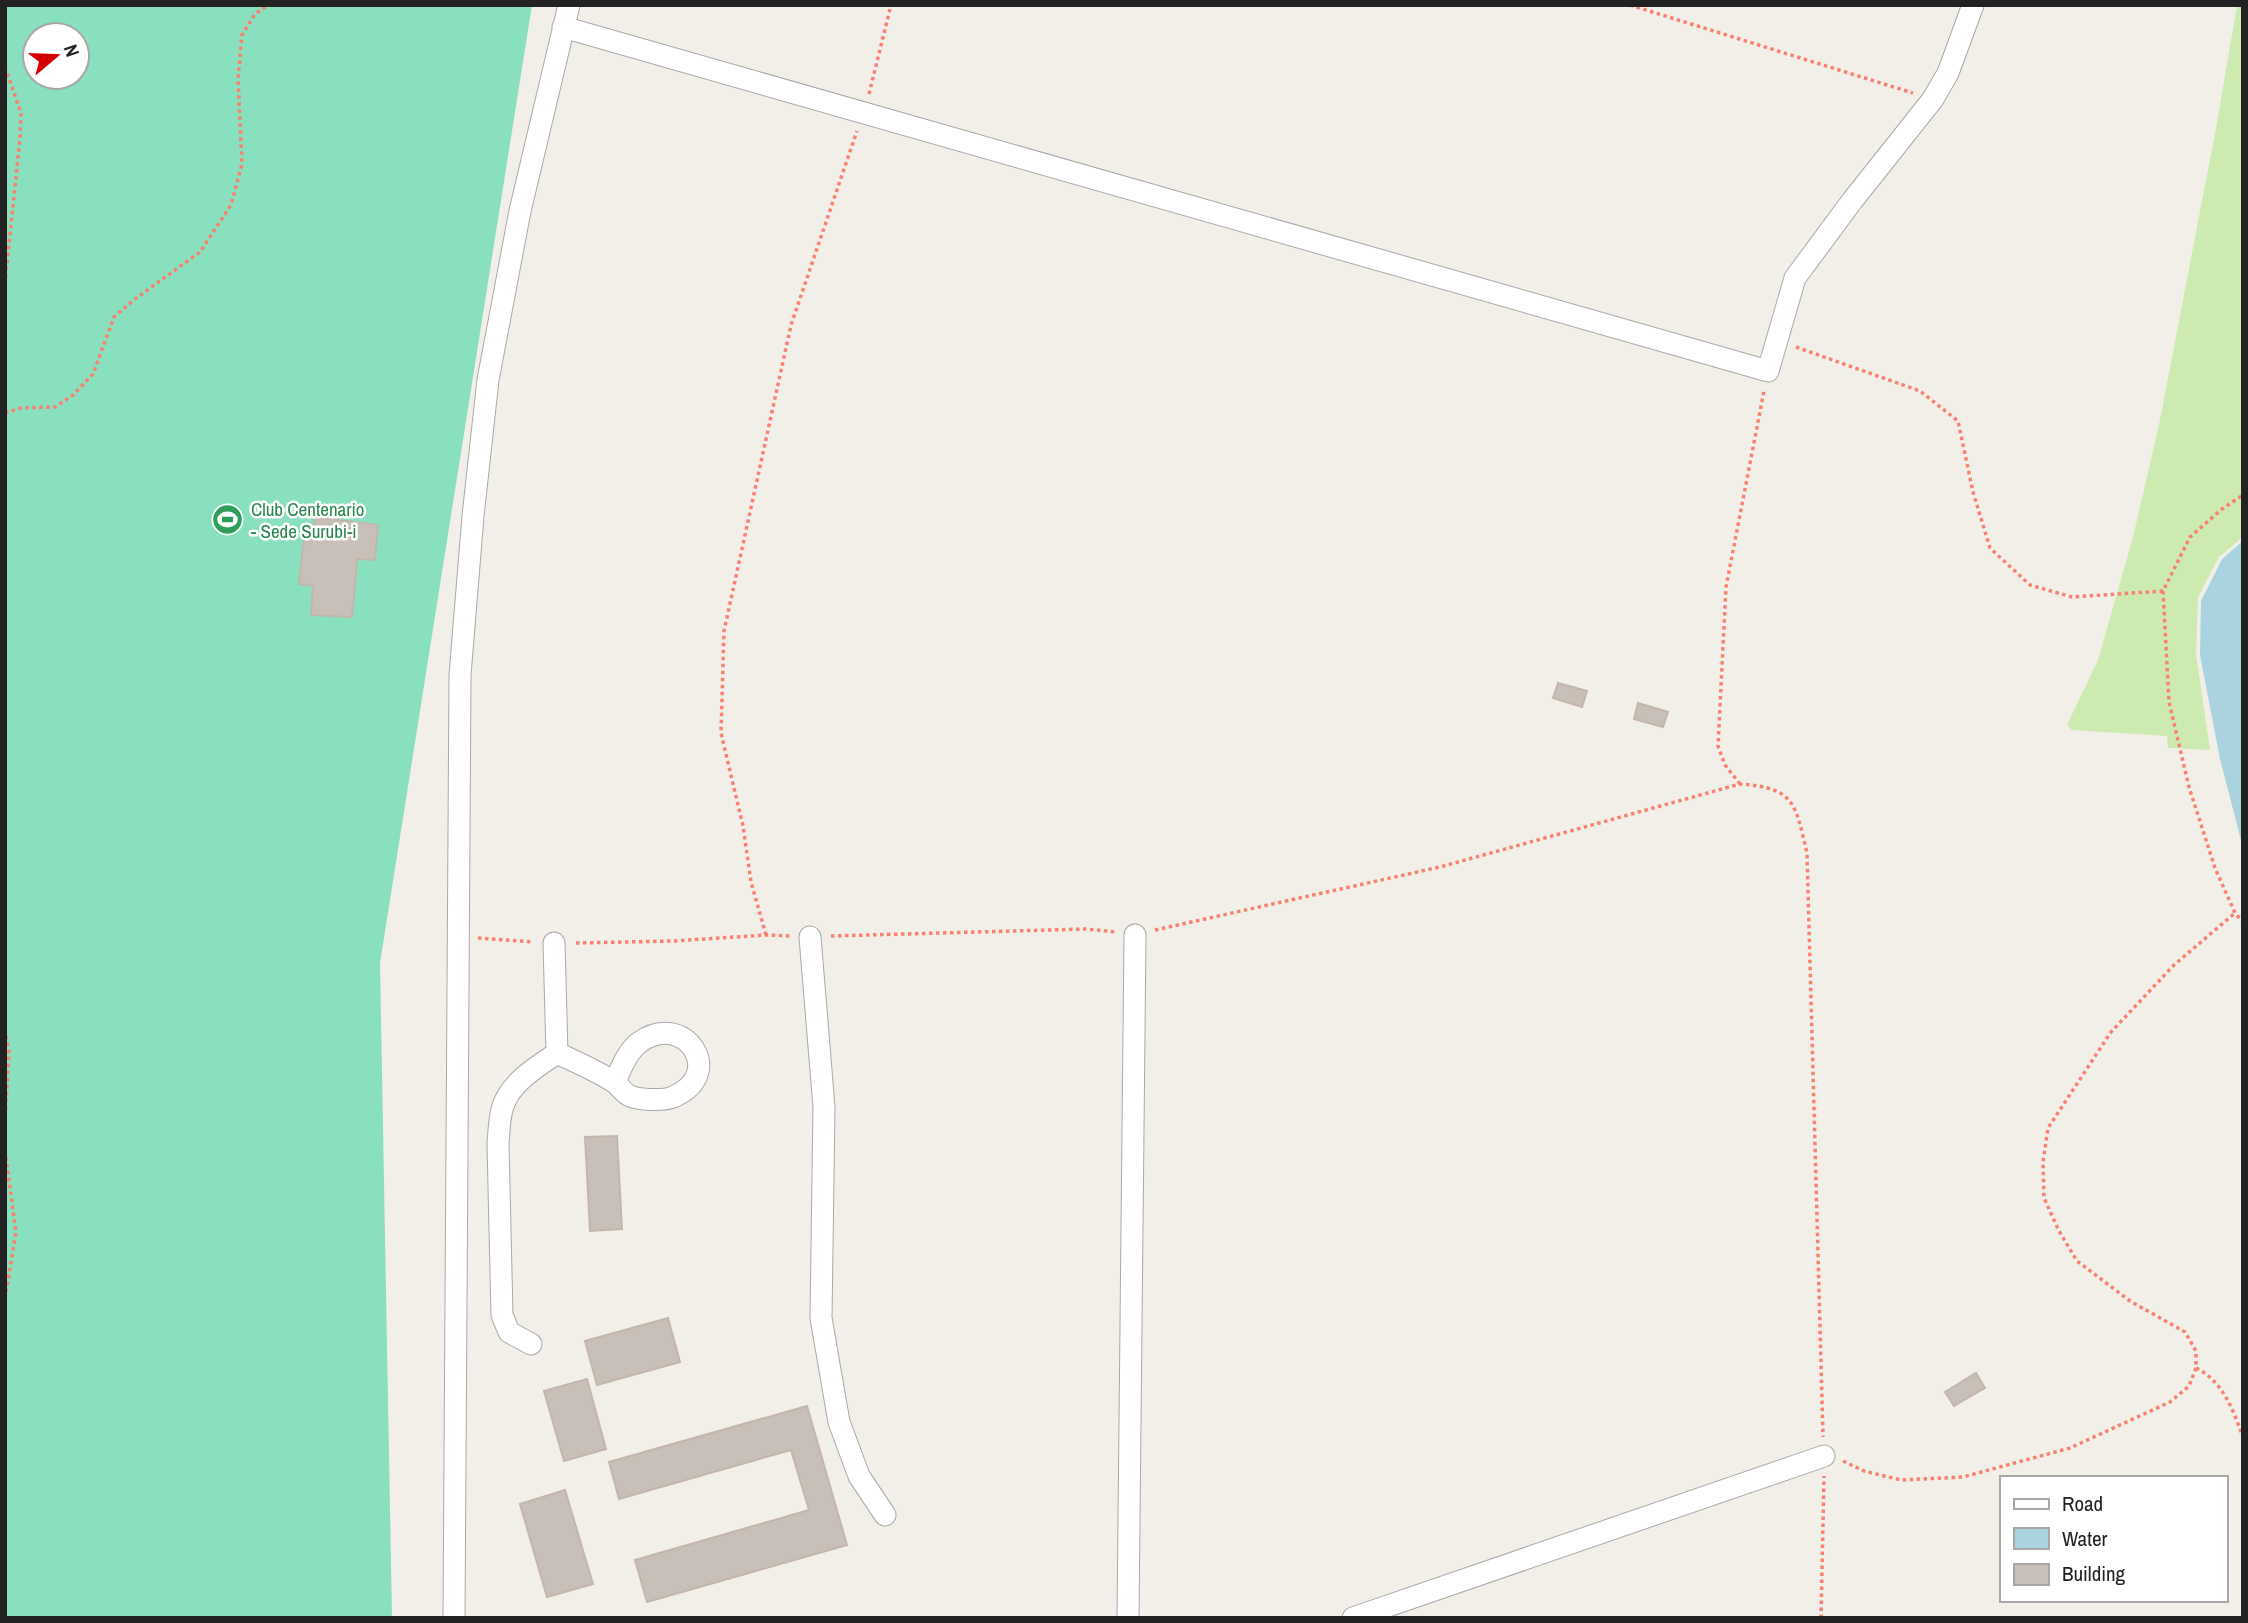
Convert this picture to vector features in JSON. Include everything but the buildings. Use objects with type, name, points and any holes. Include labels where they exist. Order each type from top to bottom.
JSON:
[{"type":"street","points":[[454,1618],[460,675],[488,380],[520,211],[569,5]]},
{"type":"street","points":[[563,27],[1768,371],[1795,278],[1933,99],[1948,73],[1973,5]]},
{"type":"street","points":[[1128,1618],[1135,935]]},
{"type":"street","points":[[810,937],[824,1107],[821,1318],[839,1422],[859,1476],[885,1515]]},
{"type":"street","points":[[554,943],[557,1053]]},
{"type":"street","points":[[557,1053],[615,1082]]},
{"type":"street","points":[[531,1344],[509,1332],[502,1315],[498,1144],[500,1118],[504,1103],[518,1084],[533,1069],[557,1053]]},
{"type":"street","points":[[1353,1618],[1824,1456]]},
{"type":"path","points":[[5,413],[21,408],[55,407],[73,395],[93,373],[114,317],[200,252],[231,205],[242,164],[238,79],[242,35],[256,14],[268,5]]},
{"type":"path","points":[[766,935],[751,882],[743,826],[721,733],[724,631],[792,326],[864,113],[891,5]]},
{"type":"path","points":[[1630,5],[1933,99]]},
{"type":"path","points":[[5,67],[21,113],[5,282]]},
{"type":"path","points":[[1779,340],[1920,391],[1958,421],[1973,492],[1990,548],[2030,585],[2072,597],[2163,591]]},
{"type":"path","points":[[1740,784],[1725,765],[1718,746],[1727,587],[1768,371]]},
{"type":"path","points":[[2243,495],[2190,537],[2163,591],[2169,702],[2189,787],[2215,868],[2235,913],[2243,922]]},
{"type":"path","points":[[457,937],[554,943],[673,942],[766,935],[810,937],[1086,929],[1135,935],[1440,867],[1740,784],[1765,786],[1783,793],[1796,808],[1807,853],[1824,1456],[1821,1618]]},
{"type":"path","points":[[1824,1456],[1833,1457],[1864,1471],[1901,1480],[1963,1477],[2070,1448],[2170,1402],[2189,1386],[2196,1368],[2196,1351],[2185,1332],[2130,1301],[2077,1261],[2044,1198],[2043,1162],[2048,1128],[2111,1032],[2174,965],[2235,913]]},
{"type":"path","points":[[5,1029],[9,1052],[5,1121]]},
{"type":"path","points":[[5,1150],[16,1232],[5,1298]]},
{"type":"path","points":[[2196,1368],[2208,1374],[2219,1385],[2243,1437]]},
{"type":"green space","name":"Club Centenario - Sede Surubi-i","points":[[5,5],[532,5],[380,963],[392,1618],[5,1618]]},
{"type":"green space","points":[[2237,5],[2243,5],[2243,537],[2219,557],[2198,597],[2196,654],[2210,750],[2168,748],[2167,736],[2072,730],[2067,725],[2098,660],[2133,537],[2159,425]]},
{"type":"water","points":[[2243,541],[2243,848],[2220,759],[2200,655],[2201,601],[2222,559]]},
{"type":"place","name":"Club Centenario - Sede Surubi-i","points":[[228,520]]}]
